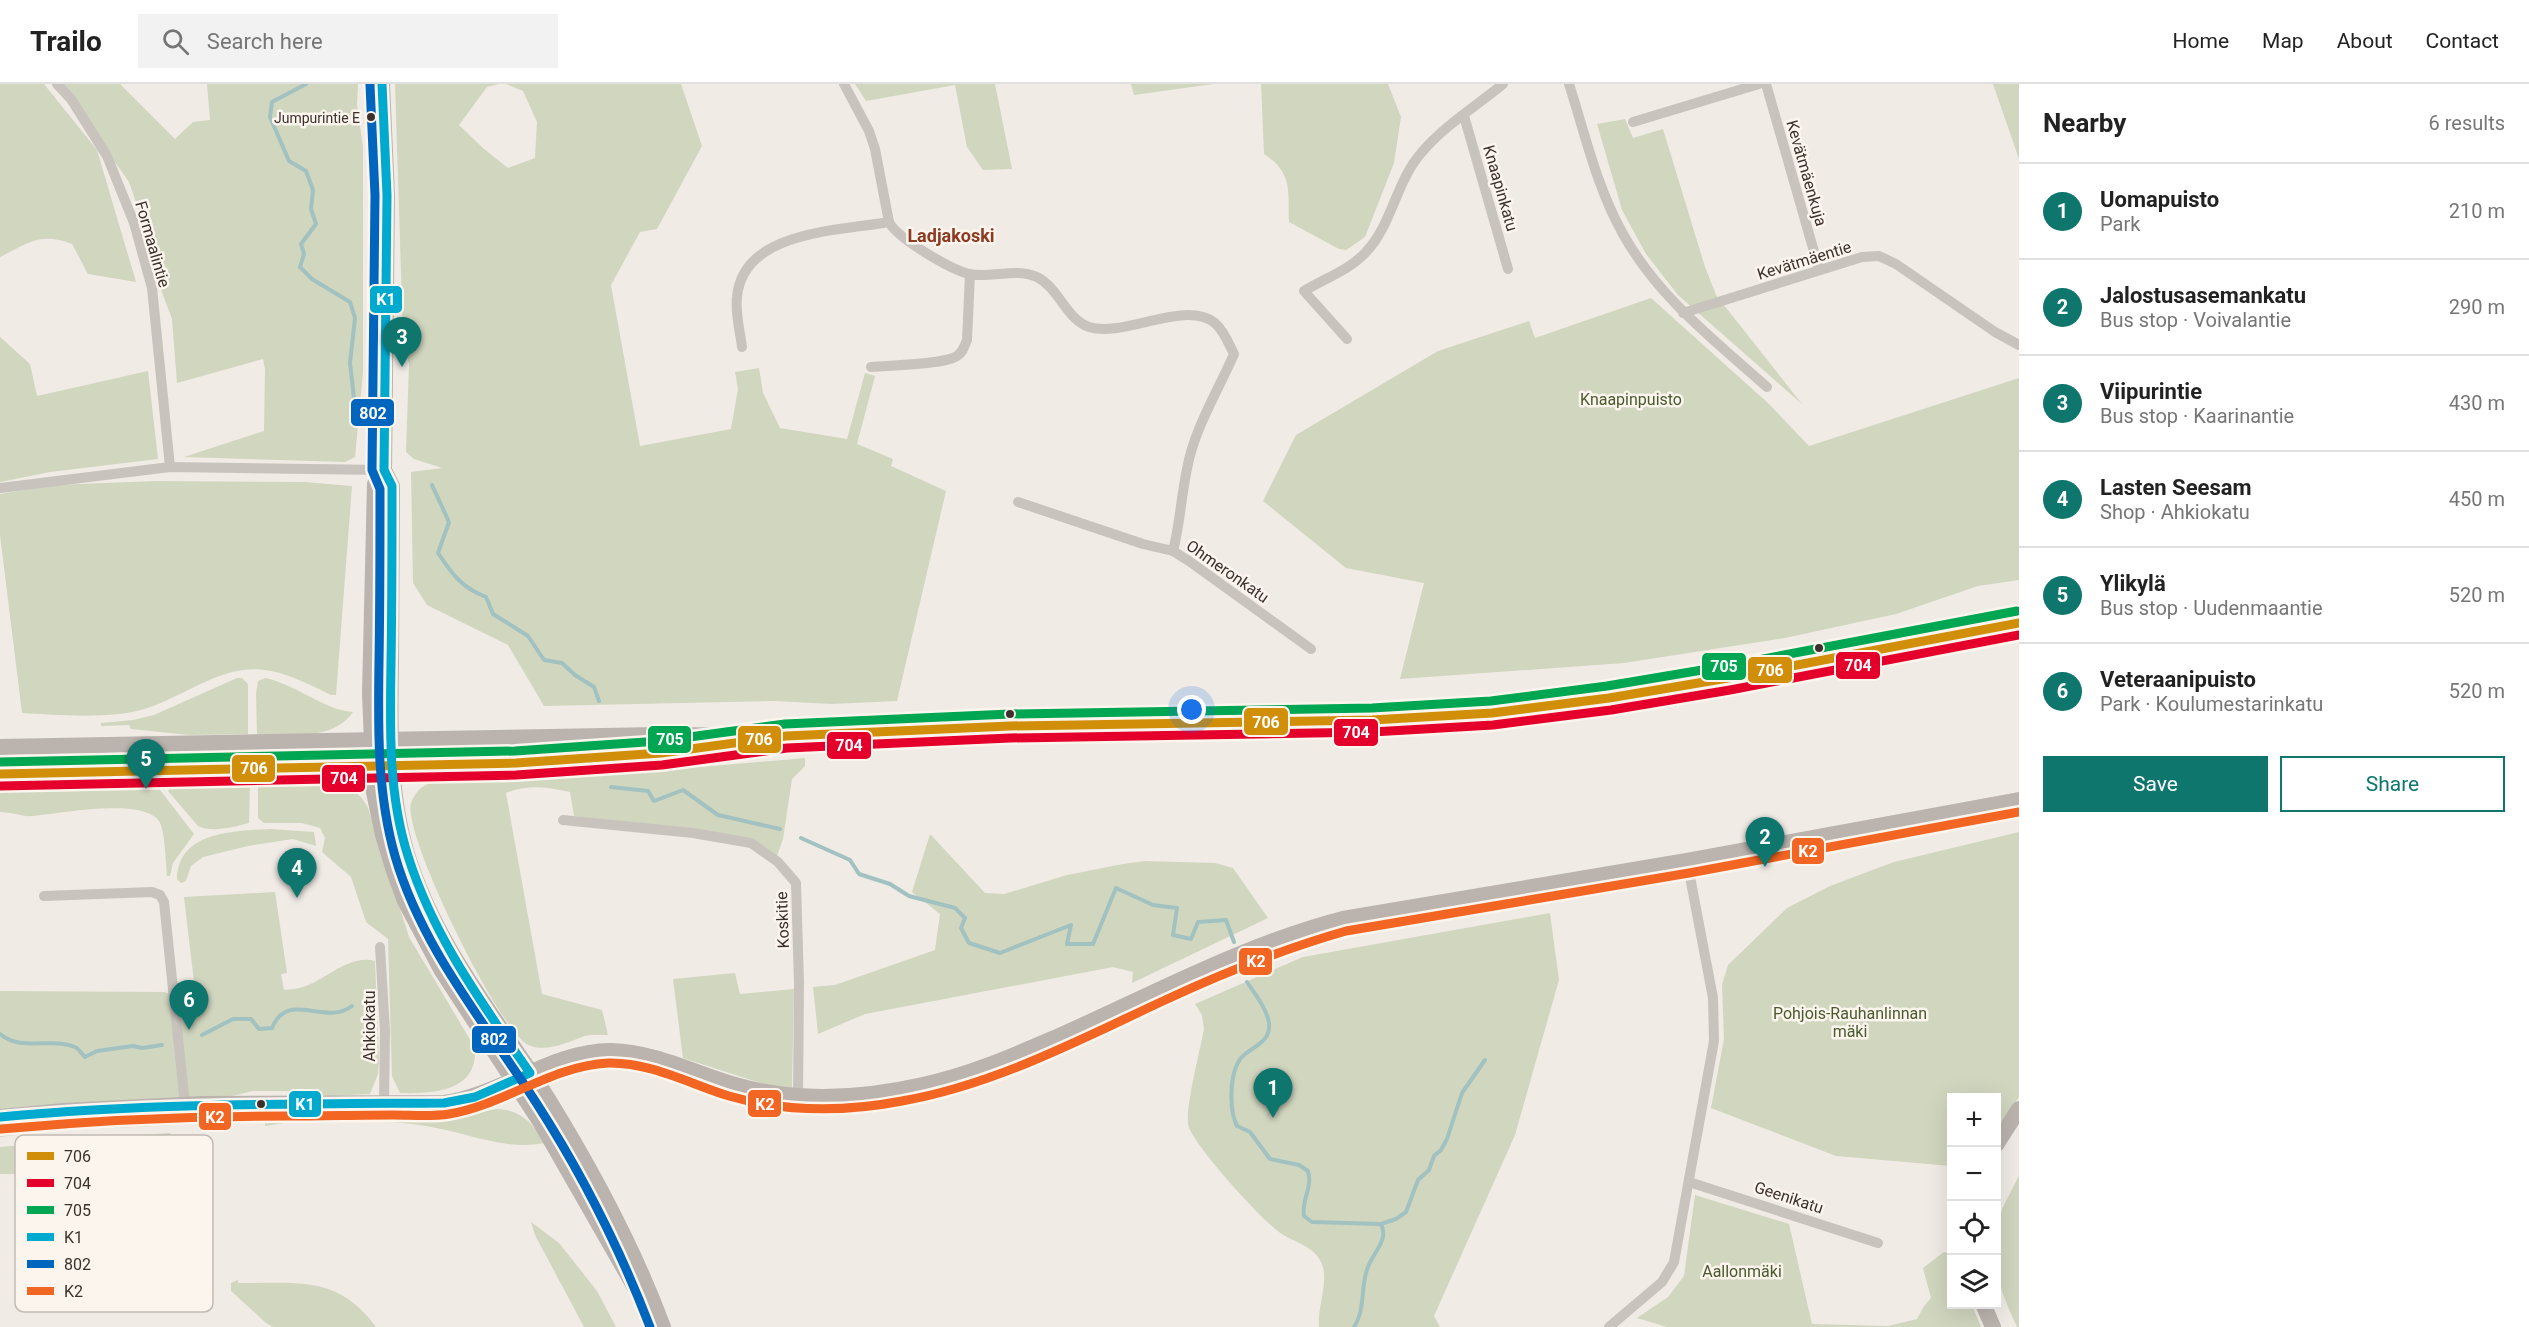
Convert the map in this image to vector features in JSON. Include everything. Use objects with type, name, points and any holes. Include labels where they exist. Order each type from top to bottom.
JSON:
[{"type":"main road","points":[[382,84],[387,195],[384,470],[392,486],[390,741],[402,835],[416,880],[477,997],[530,1073],[610,1205],[644,1276],[663,1327]]},
{"type":"main road","points":[[384,470],[375,484],[370,694],[374,792],[383,835],[405,901],[442,970],[564,1161],[657,1327]]},
{"type":"main road","points":[[0,747],[658,735],[786,736],[1010,726],[1372,720],[1492,714],[1707,682],[2019,623]]},
{"type":"main road","points":[[0,774],[583,760],[661,753],[786,736]]},
{"type":"main road","points":[[0,1118],[64,1111],[259,1102],[444,1103],[464,1100],[582,1055],[624,1052],[649,1057],[766,1094],[798,1098],[879,1093],[960,1077],[1080,1027],[1226,959],[1311,927],[1353,917],[1687,861],[2019,800]]},
{"type":"main road","points":[[2001,1137],[2019,1109]]},
{"type":"main road","points":[[1985,1309],[1993,1327]]},
{"type":"street","name":"Formaalintie","points":[[57,84],[71,99],[107,156],[137,234],[152,288],[170,467]]},
{"type":"street","points":[[844,84],[869,131],[875,149],[889,222],[893,230],[907,242],[970,274],[1032,275],[1051,288],[1080,323],[1091,328],[1119,327],[1196,316],[1215,324],[1222,332],[1234,354],[1191,452],[1186,469],[1180,522],[1173,551]]},
{"type":"street","points":[[1347,339],[1304,291],[1359,259],[1367,251],[1374,242],[1413,164],[1422,152],[1503,84]]},
{"type":"street","points":[[1569,84],[1603,189],[1622,233],[1663,291],[1683,313],[1767,387]]},
{"type":"street","points":[[1633,122],[1759,84]]},
{"type":"street","name":"Kevätmäenkuja","points":[[1766,84],[1819,269]]},
{"type":"street","name":"Knaapinkatu","points":[[1464,116],[1508,268]]},
{"type":"street","points":[[742,347],[737,309],[739,285],[761,253],[772,246],[798,237],[889,222]]},
{"type":"street","name":"Kevätmäentie","points":[[1683,313],[1819,269],[1879,256],[1896,264],[1995,332],[2019,345]]},
{"type":"street","points":[[871,367],[942,361],[954,358],[963,351],[967,340],[970,274]]},
{"type":"street","points":[[0,488],[170,467],[384,470]]},
{"type":"street","name":"Ohmeronkatu","points":[[1018,502],[1143,544],[1173,551],[1311,649]]},
{"type":"street","name":"Koskitie","points":[[563,820],[693,833],[751,843],[778,862],[796,883],[799,983],[798,1098]]},
{"type":"street","points":[[1609,1327],[1669,1273],[1677,1249],[1712,1057],[1715,1013],[1687,861]]},
{"type":"street","points":[[44,896],[152,892],[160,895],[164,902],[185,1105]]},
{"type":"street","name":"Ahkiokatu","points":[[380,947],[384,1019],[384,1104]]},
{"type":"street","name":"Geenikatu","points":[[1689,1182],[1878,1243]]},
{"type":"green space","points":[[0,84],[44,84],[97,150],[136,282],[88,274],[72,244],[51,239],[35,241],[0,257]]},
{"type":"green space","points":[[60,84],[120,84],[175,139],[193,122],[210,120],[207,84],[358,84],[357,105],[363,147],[363,372],[355,457],[345,462],[184,457],[264,431],[265,369],[263,359],[177,383],[172,319],[160,287],[149,240],[129,182]]},
{"type":"green space","points":[[395,84],[499,84],[487,87],[459,125],[508,168],[535,158],[537,122],[523,91],[506,84],[681,84],[702,146],[657,229],[640,232],[611,285],[640,446],[731,429],[738,389],[735,372],[759,368],[763,393],[780,428],[847,439],[865,373],[875,376],[857,444],[893,459],[891,466],[946,491],[897,701],[832,704],[775,701],[544,706],[508,645],[427,605],[413,583],[411,472],[442,468],[414,459],[406,452],[409,364],[403,337]]},
{"type":"green space","points":[[855,84],[995,84],[1012,169],[983,170],[967,147],[955,85],[866,101]]},
{"type":"green space","points":[[1131,84],[1213,84],[1134,95]]},
{"type":"green space","points":[[1261,84],[1388,84],[1401,117],[1394,163],[1365,237],[1346,250],[1339,249],[1289,222],[1287,184],[1280,168],[1264,154]]},
{"type":"green space","points":[[1993,84],[2019,84],[2019,159]]},
{"type":"green space","points":[[1625,119],[1633,138],[1663,129],[1705,267],[1716,295],[1802,404],[1678,295],[1646,254],[1622,210],[1597,124]]},
{"type":"green space","name":"Knaapinpuisto","points":[[1651,298],[1769,404],[1809,446],[2019,378],[2019,580],[1978,586],[1896,614],[1785,638],[1624,663],[1400,679],[1424,583],[1346,568],[1263,501],[1296,435],[1438,351],[1529,321],[1535,338]]},
{"type":"green space","points":[[0,337],[30,364],[37,396],[148,371],[158,459],[50,472],[0,482]]},
{"type":"green space","points":[[157,481],[304,482],[352,486],[336,695],[331,695],[287,675],[253,669],[220,676],[157,704],[128,713],[82,716],[22,713],[0,535],[0,494],[53,485]]},
{"type":"green space","points":[[237,678],[242,678],[248,684],[248,734],[189,735],[131,729],[129,725],[101,726],[101,723],[133,720],[154,715]]},
{"type":"green space","points":[[265,678],[331,707],[353,712],[344,722],[322,732],[296,735],[257,734],[256,694],[258,681]]},
{"type":"green space","points":[[805,758],[805,766],[792,779],[783,839],[777,856],[751,838],[574,816],[570,792],[538,787],[521,788],[506,793],[542,994],[602,1010],[608,1035],[588,1035],[557,1046],[543,1048],[528,1045],[515,1032],[476,971],[437,890],[422,852],[412,822],[411,803],[420,789],[448,779],[574,776]]},
{"type":"green space","points":[[325,783],[351,789],[360,796],[368,808],[409,937],[475,1048],[474,1063],[469,1074],[461,1082],[451,1087],[426,1093],[400,1093],[392,1076],[388,939],[366,922],[351,877],[322,852],[325,838],[320,828],[302,823],[264,823],[258,818],[258,785]]},
{"type":"green space","points":[[77,784],[154,787],[160,790],[194,834],[173,863],[170,876],[167,876],[161,825],[150,814],[118,808],[29,816],[0,812],[0,785]]},
{"type":"green space","points":[[250,785],[249,823],[230,828],[209,829],[198,826],[168,791],[172,786]]},
{"type":"green space","points":[[270,829],[314,832],[316,846],[293,839],[248,846],[203,857],[191,866],[186,881],[181,883],[177,879],[180,863],[187,851],[198,843],[225,833]]},
{"type":"green space","name":"Pohjois-Rauhanlinnan mäki","points":[[2019,832],[2019,1097],[2001,1122],[2001,1093],[1947,1093],[1947,1166],[1836,1156],[1711,1108],[1724,1039],[1722,985],[1728,965],[1787,908],[1830,886],[1894,862]]},
{"type":"green space","points":[[930,834],[985,893],[1004,894],[1067,875],[1145,861],[1215,863],[1233,868],[1268,918],[1132,983],[1133,972],[1113,967],[865,1014],[818,1034],[813,987],[835,985],[935,950],[940,914],[912,892]]},
{"type":"green space","points":[[275,892],[287,973],[281,974],[284,990],[312,984],[356,961],[375,961],[379,1060],[378,1074],[370,1094],[330,1096],[290,1091],[253,1091],[224,1098],[0,1113],[0,991],[164,992],[180,998],[196,999],[184,897]]},
{"type":"green space","points":[[1550,913],[1559,980],[1515,1135],[1434,1316],[1440,1327],[1319,1327],[1324,1287],[1322,1264],[1309,1248],[1279,1232],[1258,1212],[1213,1163],[1192,1134],[1188,1124],[1191,1091],[1204,1029],[1202,1015],[1195,1004],[1303,957]]},
{"type":"green space","points":[[735,973],[740,994],[794,989],[792,1089],[766,1085],[683,1058],[673,979]]},
{"type":"green space","points":[[497,1109],[513,1112],[526,1119],[545,1143],[515,1145],[500,1143],[426,1126],[398,1123],[314,1120],[316,1112],[446,1119]]},
{"type":"green space","points":[[306,1112],[308,1119],[265,1126],[265,1118]]},
{"type":"green space","points":[[196,1113],[198,1118],[194,1124],[52,1131],[60,1119]]},
{"type":"green space","points":[[207,1115],[228,1118],[228,1126],[210,1124]]},
{"type":"green space","points":[[30,1123],[37,1132],[0,1137],[0,1126]]},
{"type":"green space","points":[[170,1133],[171,1135],[140,1135]]},
{"type":"green space","points":[[15,1146],[15,1174],[0,1174],[0,1147]]},
{"type":"green space","points":[[2019,1175],[2019,1327],[2006,1302],[2001,1286],[2001,1212]]},
{"type":"green space","name":"Aallonmäki","points":[[1695,1195],[1789,1224],[1812,1324],[1888,1326],[1917,1319],[1931,1298],[1923,1268],[1944,1252],[1947,1252],[1947,1309],[1974,1309],[1981,1327],[1667,1327],[1637,1318],[1668,1297],[1684,1276]]},
{"type":"green space","points":[[531,1222],[559,1243],[597,1291],[616,1327],[584,1327],[535,1235]]},
{"type":"green space","points":[[238,1280],[238,1283],[297,1283],[331,1290],[361,1310],[376,1327],[273,1327],[231,1291],[231,1283]]},
{"type":"waterway","points":[[306,84],[272,102],[270,117],[289,161],[306,171],[313,190],[311,209],[316,224],[301,244],[304,254],[300,267],[312,279],[350,302],[355,318],[350,363],[355,407]]},
{"type":"waterway","points":[[432,485],[449,522],[438,553],[458,580],[486,597],[493,614],[528,636],[544,660],[562,663],[594,687],[599,701]]},
{"type":"waterway","points":[[611,787],[648,791],[654,801],[683,790],[718,815],[780,829]]},
{"type":"waterway","points":[[801,838],[850,860],[859,874],[890,884],[909,896],[955,908],[965,918],[961,928],[969,943],[1000,953],[1071,925],[1067,944],[1093,944],[1116,888],[1153,905],[1177,908],[1173,935],[1191,939],[1198,922],[1226,920],[1234,942]]},
{"type":"waterway","points":[[1247,982],[1266,1012],[1269,1030],[1264,1040],[1241,1058],[1234,1073],[1232,1101],[1237,1126],[1250,1132],[1270,1159],[1299,1165],[1308,1171],[1309,1183],[1304,1216],[1312,1222],[1381,1224],[1383,1230],[1380,1246],[1366,1274],[1360,1313],[1354,1327]]},
{"type":"waterway","points":[[202,1035],[233,1019],[251,1019],[259,1029],[272,1028],[279,1017],[287,1011],[297,1009],[330,1013],[352,1006]]},
{"type":"waterway","points":[[0,1034],[17,1042],[66,1044],[76,1048],[85,1057],[97,1051],[162,1045]]},
{"type":"waterway","points":[[1381,1224],[1396,1219],[1406,1212],[1418,1180],[1429,1170],[1434,1156],[1441,1150],[1447,1139],[1462,1093],[1485,1060]]},
{"type":"transit line","name":"K1","points":[[0,1117],[166,1107],[444,1103],[475,1097],[530,1073],[445,942],[418,886],[401,833],[397,809],[391,736],[392,486],[384,470],[387,195],[382,84]]},
{"type":"transit line","name":"802","points":[[370,85],[375,195],[372,470],[380,489],[379,735],[382,784],[389,832],[395,856],[421,923],[457,985],[537,1104],[585,1185],[613,1241],[650,1327]]},
{"type":"transit line","name":"705","points":[[0,762],[515,751],[660,741],[785,724],[1010,714],[1372,708],[1491,701],[1607,686],[1726,666],[2017,611]]},
{"type":"transit line","name":"706","points":[[0,774],[516,763],[661,753],[786,736],[1010,726],[1372,720],[1492,713],[1609,698],[1728,678],[2019,623]]},
{"type":"transit line","name":"704","points":[[0,786],[516,775],[662,765],[787,748],[1010,738],[1372,732],[1493,725],[1611,710],[1730,690],[2019,635]]},
{"type":"transit line","name":"K2","points":[[1,1129],[180,1118],[442,1115],[489,1103],[567,1071],[608,1063],[639,1066],[729,1096],[772,1105],[815,1109],[880,1105],[936,1094],[1003,1073],[1068,1046],[1231,971],[1346,931],[1689,873],[2019,812]]},
{"type":"place","name":"Jumpurintie E","points":[[371,117]]},
{"type":"place","name":"Viipurintie","points":[[402,367]]},
{"type":"place","name":"Ylikylä","points":[[146,789]]},
{"type":"place","name":"Jalostusasemankatu","points":[[1765,867]]},
{"type":"place","name":"Lasten Seesam","points":[[297,898]]},
{"type":"place","name":"Veteraanipuisto","points":[[189,1030]]},
{"type":"place","name":"Uomapuisto","points":[[1273,1118]]},
{"type":"district","name":"Ladjakoski","points":[[951,236]]}]
